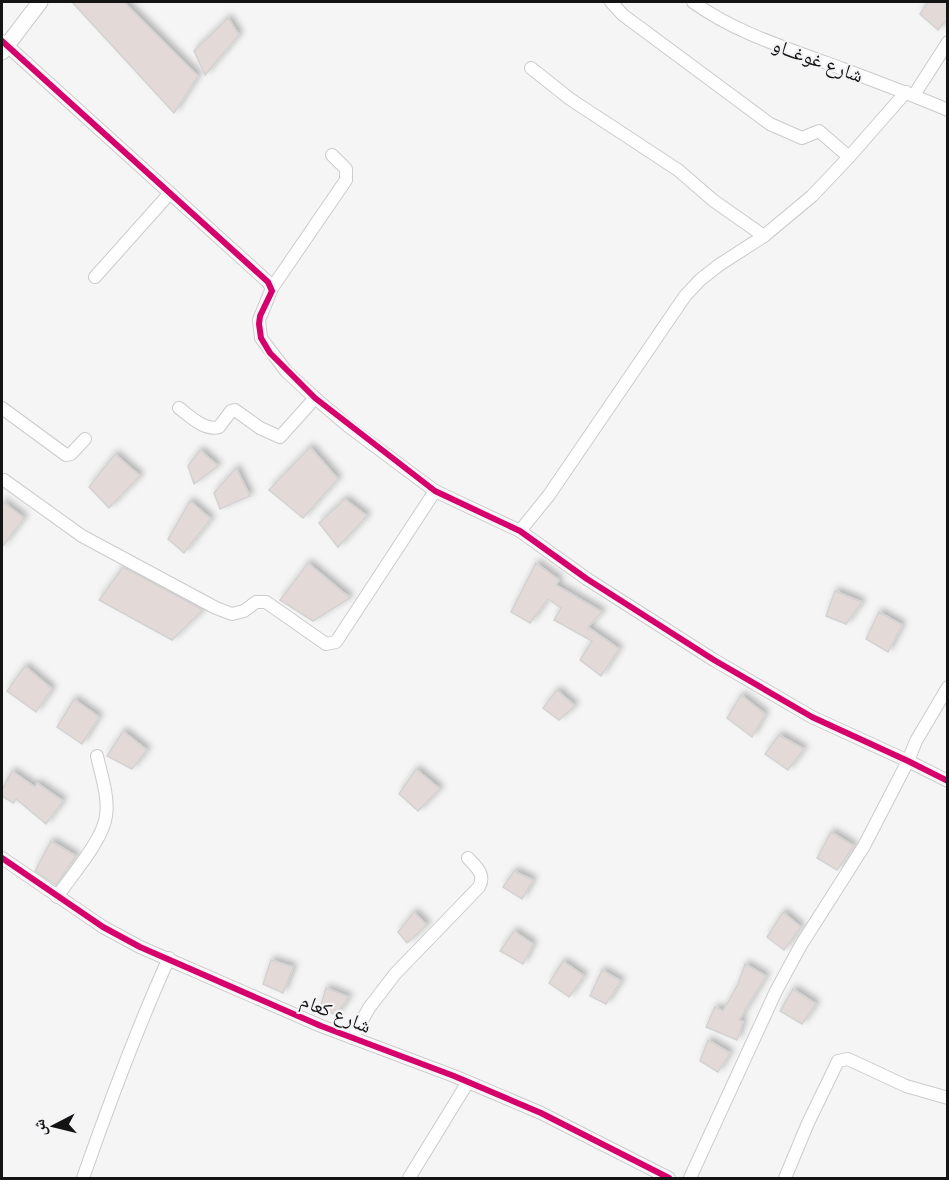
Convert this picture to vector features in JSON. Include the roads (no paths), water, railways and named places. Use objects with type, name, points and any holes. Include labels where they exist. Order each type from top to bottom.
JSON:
[{"type":"main road","points":[[3,46],[40,2]]},
{"type":"street","points":[[611,2],[623,15],[770,124],[802,138],[819,131],[849,157]]},
{"type":"street","name":"شارع غوغــاو","points":[[693,2],[714,17],[749,34],[948,110]]},
{"type":"street","points":[[519,531],[549,495],[685,296],[719,265],[764,236],[812,196],[910,94],[948,42]]},
{"type":"street","points":[[3,46],[72,103],[272,288]]},
{"type":"street","points":[[531,68],[570,99],[678,170],[714,201],[764,236]]},
{"type":"street","points":[[332,156],[346,169],[346,180],[272,288],[269,301],[259,320],[261,338],[286,371],[315,398],[435,491],[519,531],[587,579],[765,691],[812,717],[908,760],[948,781]]},
{"type":"street","points":[[95,277],[170,193]]},
{"type":"street","points":[[179,408],[200,424],[213,429],[221,426],[231,411],[235,410],[260,428],[280,437],[315,398]]},
{"type":"street","points":[[2,408],[66,455],[71,454],[85,439]]},
{"type":"street","points":[[4,480],[82,536],[216,608],[232,614],[244,611],[256,602],[266,602],[326,644],[336,642],[435,491]]},
{"type":"street","points":[[690,1179],[776,991],[801,945],[864,846],[916,741],[948,687]]},
{"type":"street","points":[[57,897],[101,833],[106,815],[105,794],[97,756]]},
{"type":"street","name":"شارع كعام","points":[[2,858],[103,927],[140,947],[352,1038],[468,1082],[541,1113],[669,1179]]},
{"type":"street","points":[[352,1038],[369,1008],[395,974],[479,887],[482,882],[480,871],[468,858]]},
{"type":"street","points":[[83,1179],[127,1057],[169,958]]},
{"type":"street","points":[[785,1179],[808,1123],[838,1061],[848,1059],[906,1086],[948,1098]]},
{"type":"street","points":[[409,1179],[468,1082]]}]
